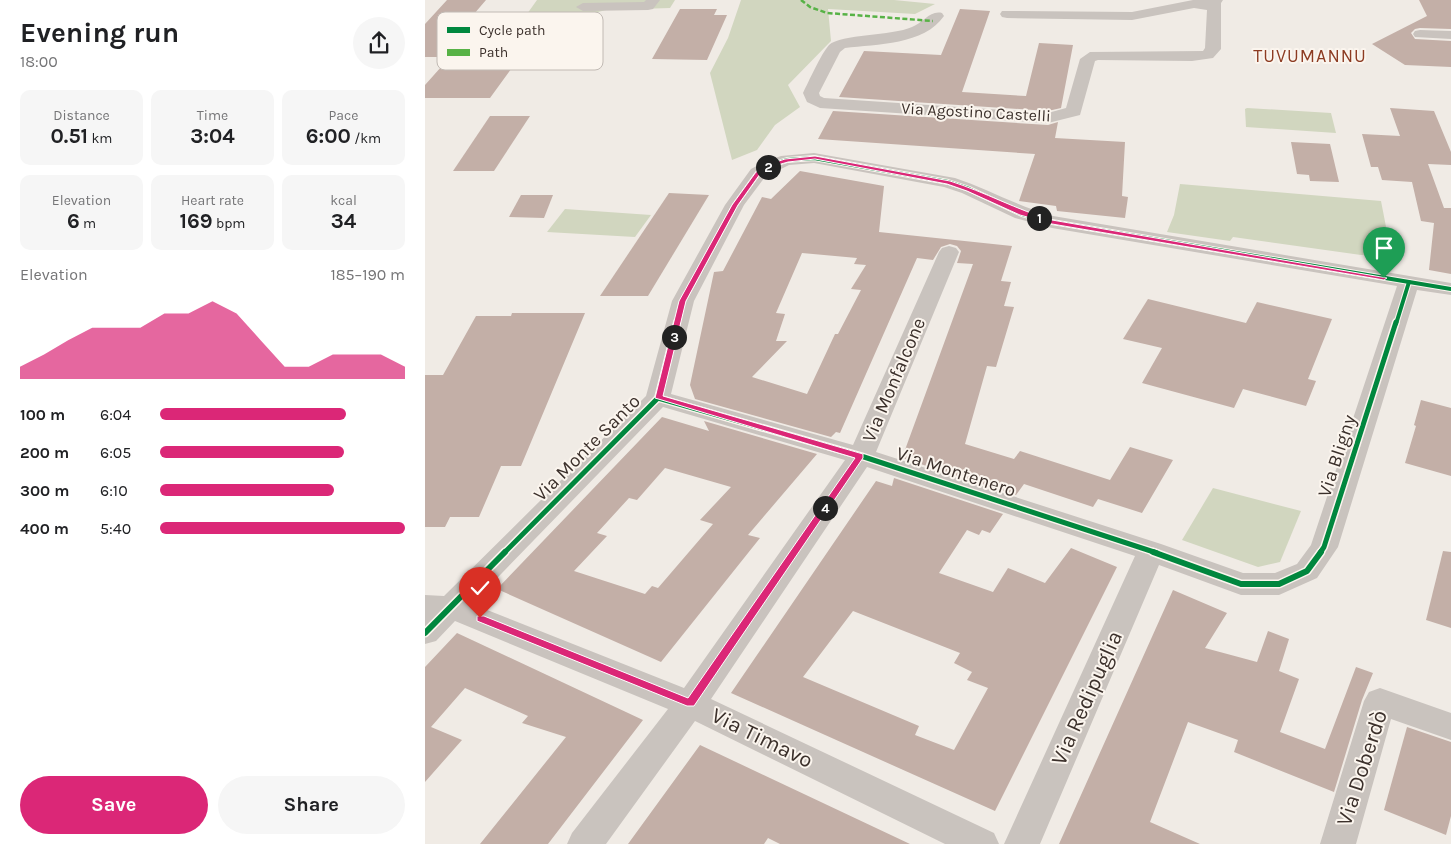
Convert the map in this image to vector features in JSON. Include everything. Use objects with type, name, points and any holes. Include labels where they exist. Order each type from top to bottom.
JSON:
[{"type":"street","points":[[583,7],[648,6],[653,0]]},
{"type":"street","points":[[1007,14],[1132,16],[1194,4],[1215,3]]},
{"type":"street","name":"Via Agostino Castelli","points":[[937,16],[933,21],[906,34],[841,44],[834,48],[811,93],[813,99],[820,103],[830,104],[1048,118],[1062,116],[1074,112],[1088,59],[1095,55],[1191,56],[1208,54],[1213,49],[1215,3]]},
{"type":"street","points":[[1420,34],[1451,35]]},
{"type":"street","name":"Via Monte Santo","points":[[425,633],[438,606],[659,398],[683,301],[735,205],[758,173],[772,165],[787,160],[815,158],[948,182],[969,189],[1022,214],[1052,222],[1409,282]]},
{"type":"street","name":"Via Monfalcone","points":[[585,844],[690,704],[861,456],[949,252]]},
{"type":"street","points":[[1409,282],[1451,289]]},
{"type":"street","name":"Via Bligny","points":[[1241,584],[1279,584],[1307,571],[1324,547],[1409,282]]},
{"type":"street","name":"Via Montenero","points":[[659,398],[861,456],[1151,551],[1241,584]]},
{"type":"street","name":"Via Redipuglia","points":[[1022,844],[1151,551]]},
{"type":"street","name":"Via Timavo","points":[[438,606],[690,704],[981,844]]},
{"type":"street","name":"Via Doberdò","points":[[1338,844],[1380,701],[1451,727]]},
{"type":"green space","points":[[537,0],[675,0],[670,8],[606,10],[598,12],[528,12]]},
{"type":"green space","points":[[741,0],[894,0],[935,4],[915,14],[828,9],[831,41],[788,85],[800,107],[775,125],[757,150],[732,160],[710,73],[728,38]]},
{"type":"green space","points":[[1245,109],[1331,113],[1336,133],[1246,127]]},
{"type":"green space","points":[[1180,184],[1381,201],[1388,237],[1381,254],[1361,255],[1233,237],[1230,241],[1167,232],[1174,215]]},
{"type":"green space","points":[[565,209],[651,215],[635,237],[547,232]]},
{"type":"green space","points":[[1213,488],[1301,511],[1280,562],[1258,567],[1182,540]]},
{"type":"building","points":[[447,0],[486,0],[476,12],[437,12],[437,57],[425,57],[425,24]]},
{"type":"building","points":[[1419,0],[1451,0],[1451,29],[1420,28],[1415,29],[1411,33],[1415,39],[1451,41],[1451,67],[1405,65],[1372,44],[1427,16]]},
{"type":"building","points":[[680,9],[717,9],[714,15],[727,15],[707,60],[652,59]]},
{"type":"building","points":[[960,9],[990,11],[962,92],[1026,96],[1039,43],[1073,45],[1061,108],[1048,111],[839,97],[864,51],[941,55]]},
{"type":"building","points":[[438,70],[510,70],[490,98],[425,98],[425,85]]},
{"type":"building","points":[[1390,108],[1434,111],[1451,152],[1451,165],[1428,164],[1444,208],[1451,208],[1451,274],[1429,270],[1434,223],[1421,221],[1412,182],[1382,180],[1378,167],[1371,167],[1362,134],[1400,136]]},
{"type":"building","points":[[833,111],[1048,125],[1058,122],[1055,138],[1125,142],[1122,196],[1128,197],[1125,218],[1057,211],[1056,206],[1019,201],[1035,154],[818,139]]},
{"type":"building","points":[[490,116],[530,116],[494,171],[453,171]]},
{"type":"building","points":[[1291,142],[1330,144],[1339,182],[1310,181],[1309,175],[1297,174]]},
{"type":"building","points":[[800,171],[884,186],[879,232],[1012,246],[1001,281],[1011,282],[1004,306],[1014,307],[996,367],[987,366],[965,444],[1014,459],[1020,451],[1110,480],[1130,447],[1173,460],[1142,513],[1098,499],[1093,507],[1024,484],[1016,495],[902,458],[973,264],[957,263],[961,251],[957,246],[950,244],[941,247],[933,260],[917,258],[840,433],[836,432],[831,437],[695,399],[690,385],[714,272],[723,271],[762,197],[771,199]],"holes":[[[802,253],[857,258],[854,264],[866,265],[851,289],[861,290],[838,334],[835,334],[807,394],[752,377],[787,341],[776,341],[785,314],[776,313]]]},
{"type":"building","points":[[669,193],[709,195],[648,296],[600,296]]},
{"type":"building","points":[[521,195],[553,195],[544,218],[509,217]]},
{"type":"building","points":[[1148,299],[1246,323],[1257,302],[1332,319],[1308,379],[1316,381],[1306,406],[1243,389],[1234,408],[1142,383],[1162,348],[1123,339]]},
{"type":"building","points":[[512,313],[585,313],[521,466],[501,466],[479,517],[450,517],[445,527],[425,527],[425,375],[443,375],[476,316],[511,316]]},
{"type":"building","points":[[1421,400],[1451,408],[1451,476],[1405,463],[1416,426],[1414,425]]},
{"type":"building","points":[[662,417],[709,431],[704,421],[817,454],[748,535],[760,538],[661,662],[497,589]],"holes":[[[665,468],[731,487],[700,520],[713,524],[658,588],[652,586],[645,594],[574,571],[607,536],[597,533],[629,498],[637,500]]]},
{"type":"building","points":[[894,478],[1003,514],[990,533],[982,530],[979,535],[967,530],[939,573],[993,592],[1008,568],[1045,583],[1071,548],[1117,567],[995,811],[731,693],[876,481],[892,486]],"holes":[[[853,611],[960,653],[954,663],[972,672],[967,680],[988,688],[954,750],[915,735],[919,726],[803,677]]]},
{"type":"building","points":[[1443,551],[1451,552],[1451,628],[1426,620]]},
{"type":"building","points":[[1173,590],[1227,613],[1205,648],[1257,662],[1268,631],[1289,639],[1279,671],[1299,679],[1280,732],[1325,749],[1356,667],[1373,673],[1362,700],[1334,792],[1234,752],[1238,740],[1188,722],[1150,822],[1200,844],[1059,844]]},
{"type":"building","points":[[457,633],[643,720],[548,844],[480,844],[566,737],[522,723],[528,716],[465,688],[431,727],[462,740],[425,782],[425,667]]},
{"type":"building","points":[[1407,727],[1451,742],[1451,816],[1446,835],[1384,810]]},
{"type":"building","points":[[700,745],[910,844],[780,844],[768,838],[764,844],[628,844]]},
{"type":"marked path","points":[[801,0],[810,7],[827,13],[933,21]]},
{"type":"cycle path","points":[[425,633],[658,398],[683,301],[735,205],[758,173],[772,165],[787,160],[814,158],[948,182],[969,189],[1022,214],[1052,222],[1451,289]]},
{"type":"cycle path","points":[[658,398],[861,456],[1151,551],[1241,584],[1279,584],[1307,571],[1324,547],[1409,282]]},
{"type":"district","name":"TUVUMANNU","points":[[1310,56]]},
{"type":"route","points":[[480,618],[690,704],[861,456],[659,398],[683,301],[735,205],[758,173],[772,165],[787,160],[815,158],[948,182],[969,189],[1022,214],[1052,222],[1384,278]]}]
